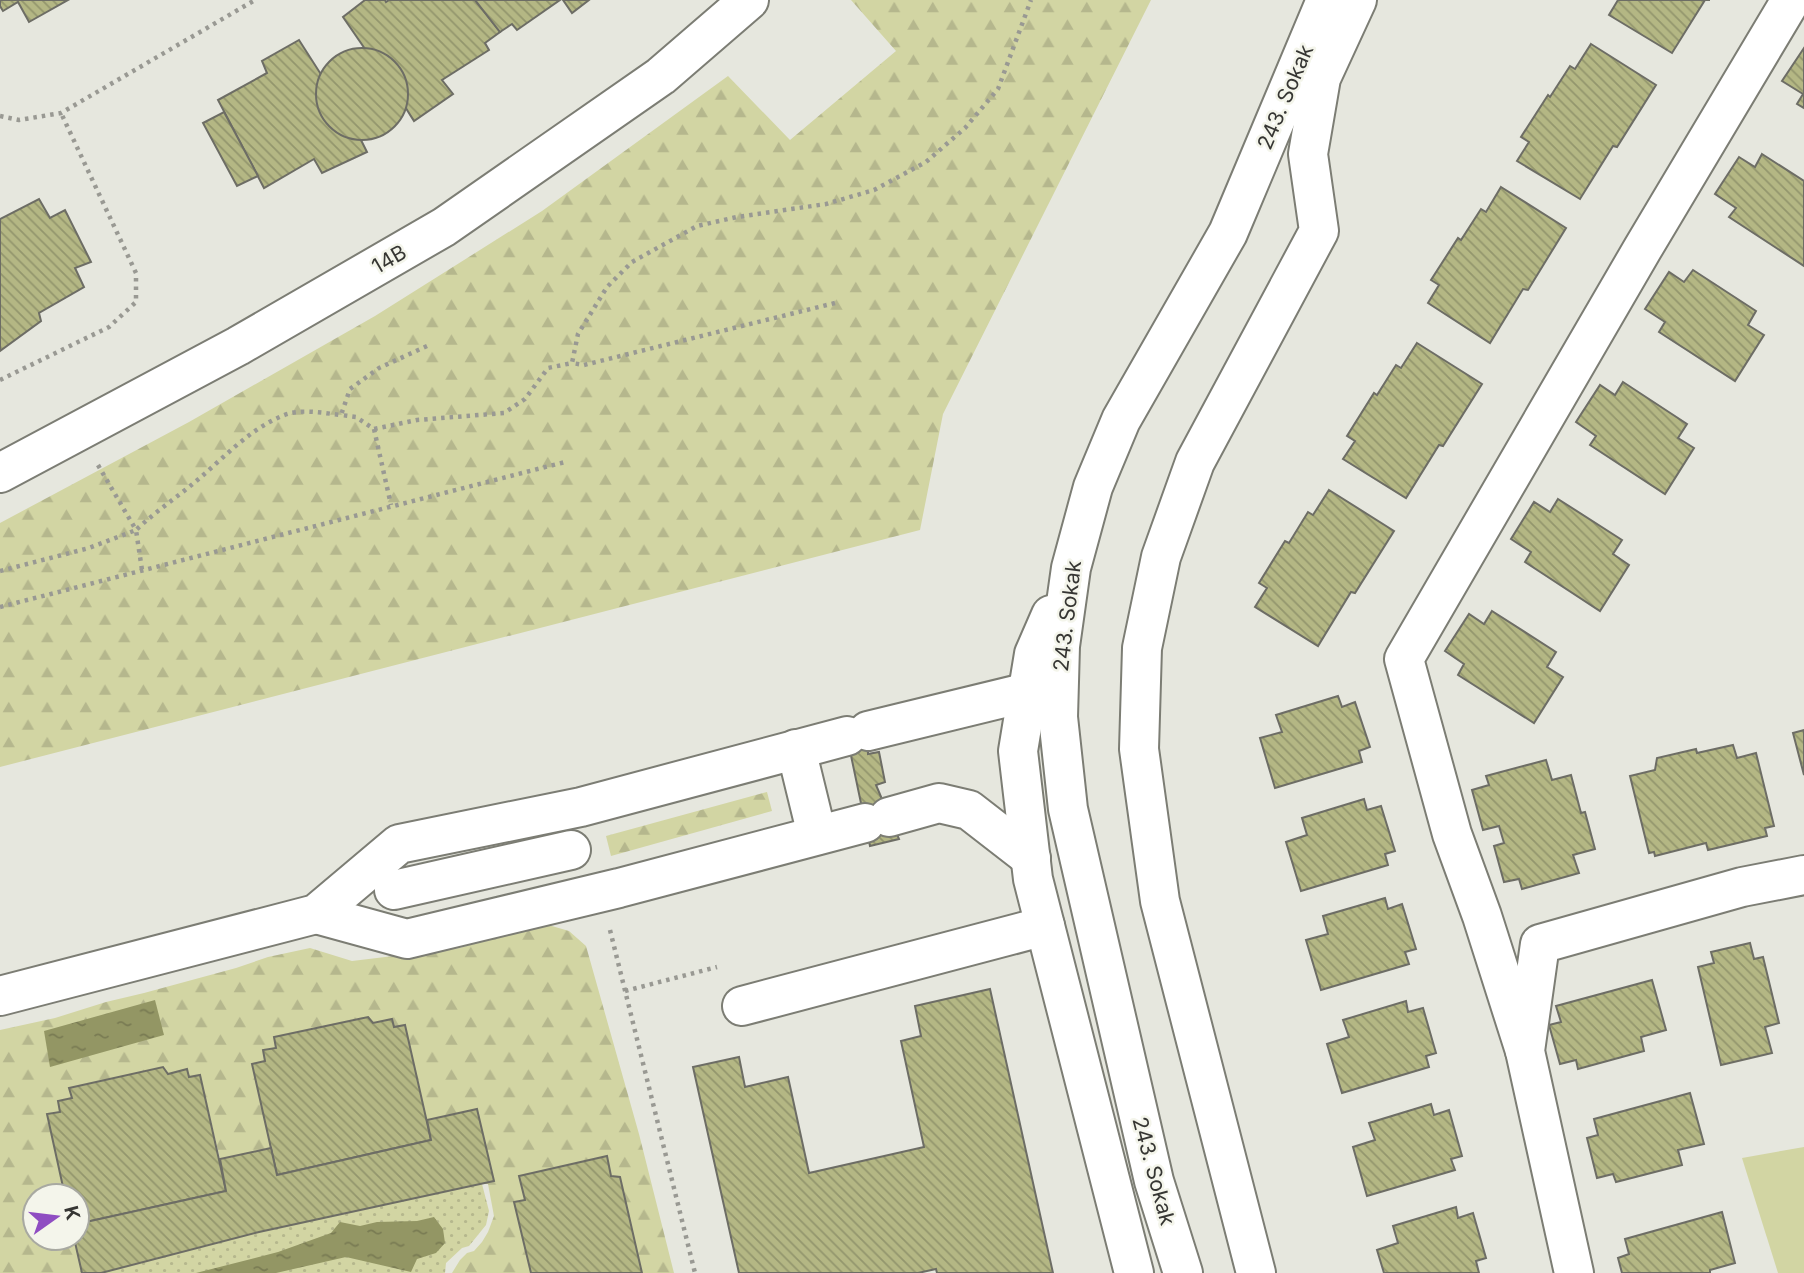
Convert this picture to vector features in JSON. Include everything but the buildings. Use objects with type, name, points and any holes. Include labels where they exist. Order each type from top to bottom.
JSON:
[{"type":"street","name":"14B","points":[[0,473],[238,346],[444,227],[661,76],[749,0]]},
{"type":"street","name":"243. Sokak","points":[[1183,1273],[1154,1181],[1068,809],[1058,717],[1060,646],[1071,568],[1093,487],[1121,420],[1228,233],[1326,0]]},
{"type":"street","name":"243. Sokak","points":[[1256,1273],[1160,901],[1139,749],[1142,648],[1161,556],[1195,462],[1319,231],[1308,154],[1321,78],[1357,0]]},
{"type":"street","points":[[1574,1273],[1525,1051],[1482,916],[1452,834],[1404,660],[1643,248],[1791,0]]},
{"type":"street","points":[[1071,568],[1034,654],[1018,751],[1033,879],[1134,1273]]},
{"type":"street","points":[[0,996],[316,914],[399,844],[580,807],[796,748],[1028,692]]},
{"type":"street","points":[[796,748],[817,835]]},
{"type":"street","points":[[571,850],[587,817],[599,801]]},
{"type":"street","points":[[316,914],[407,939],[610,890],[939,803],[970,810],[1031,858]]},
{"type":"street","points":[[571,850],[610,890]]},
{"type":"street","points":[[394,890],[571,850]]},
{"type":"street","points":[[1482,916],[1540,944],[1742,887],[1804,875]]},
{"type":"street","points":[[742,1006],[1045,926]]},
{"type":"street","points":[[1525,1051],[1540,944]]},
{"type":"path","points":[[0,116],[19,120],[61,113],[255,0]]},
{"type":"path","points":[[572,363],[578,334],[607,287],[632,262],[697,226],[737,217],[826,204],[874,190],[926,162],[965,128],[998,89],[1031,0]]},
{"type":"path","points":[[0,380],[109,327],[136,302],[136,273],[61,113]]},
{"type":"path","points":[[374,429],[417,420],[504,413],[524,399],[548,368],[572,363],[584,365],[835,303]]},
{"type":"path","points":[[341,415],[350,389],[379,368],[427,346]]},
{"type":"path","points":[[0,571],[89,548],[136,530],[161,507],[195,483],[229,451],[283,415],[306,411],[356,417],[374,429],[391,505]]},
{"type":"path","points":[[79,432],[136,530],[142,570]]},
{"type":"path","points":[[0,607],[565,462]]},
{"type":"path","points":[[610,890],[625,991],[695,1273]]},
{"type":"path","points":[[625,991],[718,967]]},
{"type":"green space","points":[[851,0],[1151,0],[943,414],[920,530],[0,767],[0,523],[189,422],[375,316],[542,211],[728,76],[790,140],[896,51]]},
{"type":"green space","points":[[767,792],[772,811],[611,856],[606,836]]},
{"type":"green space","points":[[545,924],[569,931],[586,946],[639,1134],[674,1273],[642,1273],[620,1177],[611,1176],[607,1156],[519,1176],[525,1200],[514,1202],[531,1273],[452,1273],[460,1260],[482,1242],[494,1216],[488,1184],[482,1184],[494,1180],[477,1109],[427,1120],[405,1025],[394,1027],[392,1019],[373,1023],[367,1017],[275,1037],[276,1048],[263,1051],[265,1061],[252,1064],[271,1148],[220,1159],[200,1075],[189,1077],[187,1069],[168,1074],[163,1067],[70,1088],[72,1098],[58,1101],[60,1112],[47,1115],[62,1182],[21,1182],[21,1252],[77,1252],[82,1273],[0,1273],[0,1030],[55,1018],[268,957],[310,948],[352,961],[460,948]]},
{"type":"green space","points":[[1804,1147],[1804,1273],[1778,1273],[1742,1158]]},
{"type":"green space","points":[[494,1181],[482,1184],[489,1211],[486,1225],[469,1246],[462,1248],[446,1263],[445,1273],[101,1273],[259,1232]]},
{"type":"water","points":[[155,1000],[164,1035],[50,1067],[44,1031]]},
{"type":"water","points":[[434,1217],[443,1229],[445,1243],[436,1253],[417,1259],[411,1272],[346,1257],[276,1273],[196,1273],[278,1252],[331,1233],[340,1222],[360,1226]]}]
